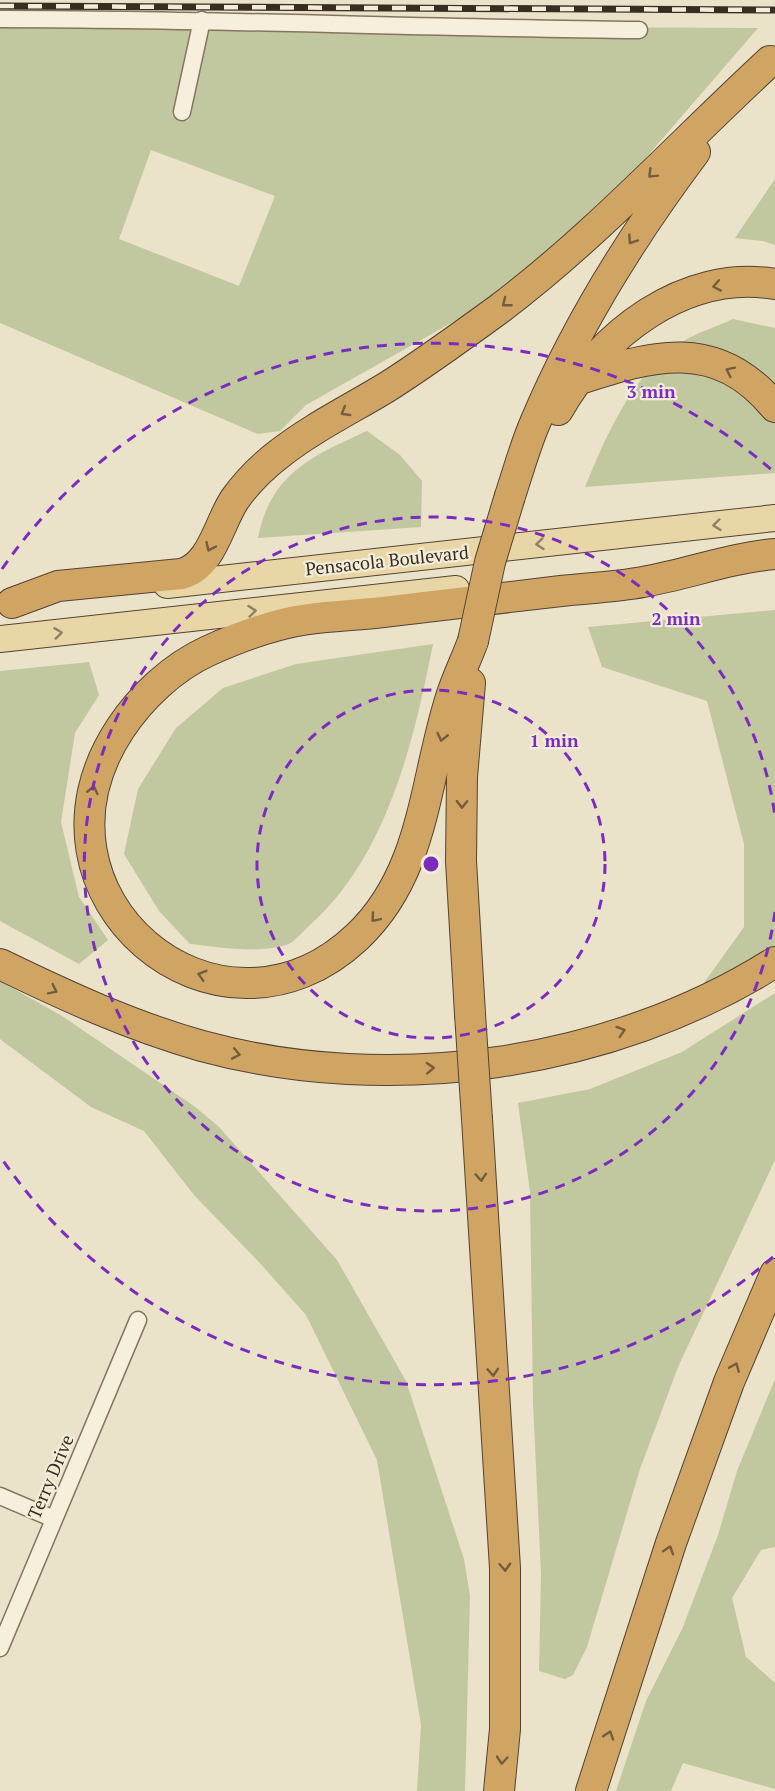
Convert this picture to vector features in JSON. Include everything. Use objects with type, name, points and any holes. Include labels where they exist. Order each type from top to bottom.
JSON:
[{"type":"highway","points":[[499,1791],[505,1729],[505,1568],[461,861],[462,777],[473,641],[490,562],[510,496],[535,423],[563,363],[628,245],[688,162],[772,57]]},
{"type":"highway","points":[[6,603],[58,586],[181,574],[195,569],[204,559],[234,501],[268,462],[302,438],[416,367],[529,285],[616,209],[772,57]]},
{"type":"highway","points":[[510,496],[578,380],[614,338],[653,310],[673,300],[713,286],[732,283],[775,284]]},
{"type":"highway","points":[[578,380],[648,358],[669,356],[697,359],[719,365],[746,378],[775,407]]},
{"type":"highway","points":[[473,641],[451,699],[413,852],[387,903],[354,940],[314,968],[270,981],[248,982],[203,976],[178,967],[155,953],[123,923],[99,882],[91,856],[88,813],[92,790],[99,765],[126,720],[164,680],[187,663],[208,651],[281,624],[643,582],[763,555]]},
{"type":"highway","points":[[0,964],[101,1012],[204,1047],[293,1063],[382,1069],[486,1063],[582,1044],[644,1024],[705,999],[775,962]]},
{"type":"highway","points":[[591,1791],[671,1543],[729,1382],[775,1274]]},
{"type":"main road","name":"Pensacola Boulevard","points":[[6,603],[775,518]]},
{"type":"main road","name":"Pensacola Boulevard","points":[[0,639],[763,555]]},
{"type":"street","points":[[0,19],[202,20],[430,28],[639,30]]},
{"type":"street","points":[[182,112],[202,20]]},
{"type":"street","name":"Terry Drive","points":[[0,1648],[138,1320]]},
{"type":"street","points":[[0,1496],[54,1519]]},
{"type":"green space","points":[[0,24],[192,25],[172,116],[188,121],[210,25],[758,28],[632,174],[490,301],[306,405],[280,431],[258,434],[0,323]],"holes":[[[151,150],[275,196],[239,286],[119,239]]]},
{"type":"green space","points":[[775,179],[775,245],[763,241],[735,238]]},
{"type":"green space","points":[[733,319],[775,328],[775,473],[585,487],[602,446],[624,404],[652,367],[669,351],[687,339]]},
{"type":"green space","points":[[367,431],[400,455],[422,481],[421,527],[258,538],[272,498],[296,470],[328,449]]},
{"type":"green space","points":[[775,610],[775,949],[701,987],[744,927],[744,844],[707,701],[602,667],[588,627]]},
{"type":"green space","points":[[433,644],[417,719],[393,795],[378,831],[359,866],[337,897],[292,942],[286,945],[250,949],[190,944],[159,911],[124,854],[138,789],[176,728],[223,688],[296,664]]},
{"type":"green space","points":[[89,662],[99,695],[75,733],[61,822],[79,897],[108,940],[79,964],[0,921],[0,671]]},
{"type":"green space","points":[[0,981],[62,1016],[194,1106],[219,1127],[337,1260],[406,1381],[464,1559],[470,1596],[465,1791],[417,1791],[421,1725],[377,1460],[306,1315],[194,1195],[144,1131],[91,1107],[0,1039]]},
{"type":"green space","points":[[775,993],[775,1160],[678,1367],[640,1469],[587,1647],[573,1675],[565,1679],[539,1671],[541,1574],[533,1402],[530,1192],[518,1103],[590,1089],[682,1052]]},
{"type":"green space","points":[[775,1379],[775,1547],[761,1550],[732,1598],[746,1657],[775,1683],[775,1789],[683,1763],[671,1791],[616,1791],[646,1701],[683,1627],[718,1535],[737,1471]]},
{"type":"railway","points":[[0,6],[775,10]]}]
